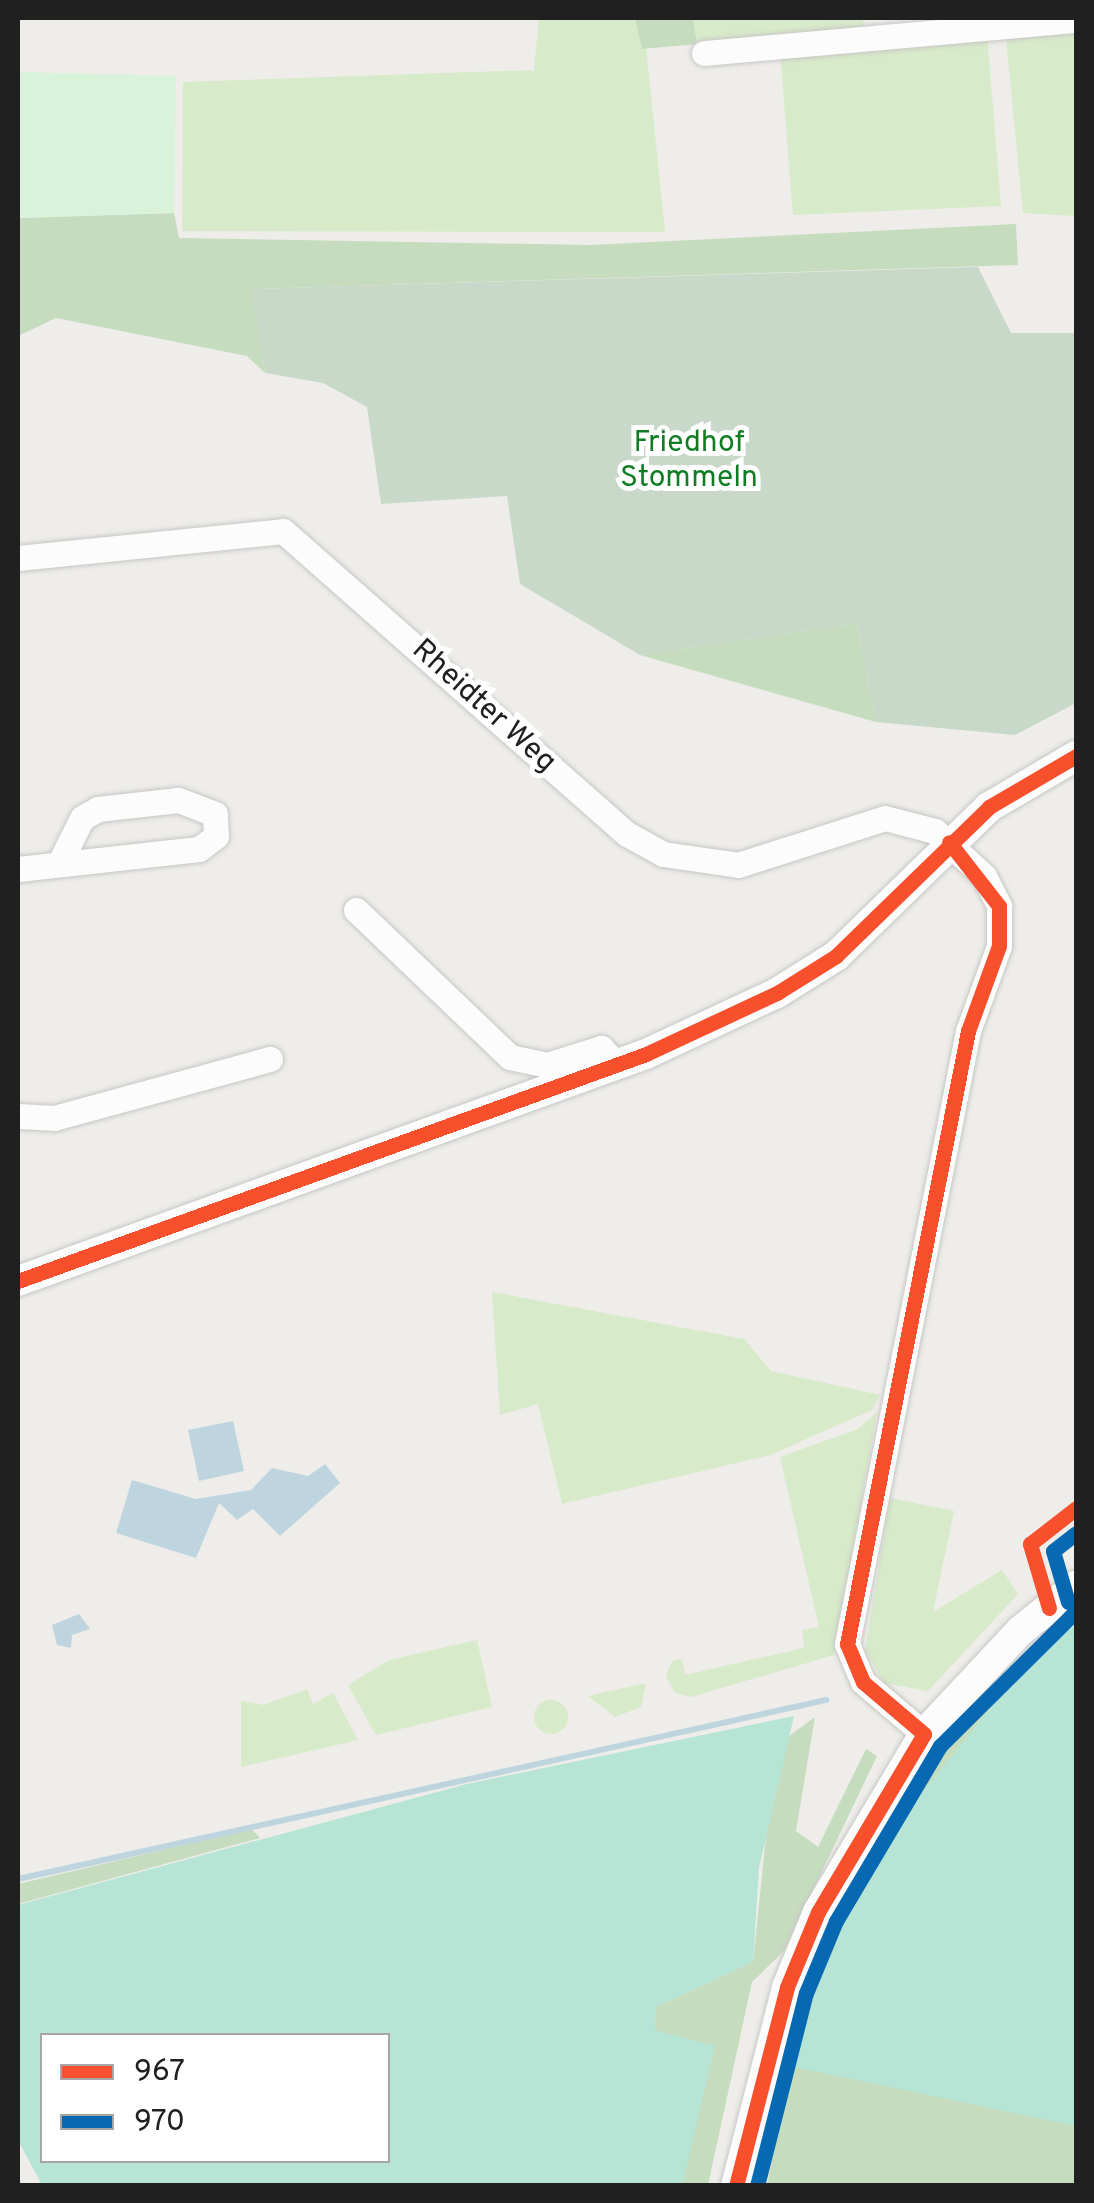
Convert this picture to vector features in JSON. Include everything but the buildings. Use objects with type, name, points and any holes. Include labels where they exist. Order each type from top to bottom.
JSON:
[{"type":"street","points":[[704,52],[1076,20]]},
{"type":"street","name":"Rheidter Weg","points":[[18,558],[283,531],[628,834],[663,854],[738,865],[885,818],[916,822],[949,842]]},
{"type":"street","points":[[18,1281],[617,1064],[812,972],[949,842],[1032,776],[1076,756]]},
{"type":"street","points":[[18,869],[199,849],[216,836],[215,814],[178,800],[98,809],[82,818],[59,864]]},
{"type":"street","points":[[924,1734],[862,1682],[847,1644],[968,1031],[998,946],[1000,906],[949,842]]},
{"type":"street","points":[[356,910],[510,1056],[547,1065],[601,1048],[617,1064]]},
{"type":"street","points":[[18,1116],[54,1118],[270,1059]]},
{"type":"street","points":[[736,2186],[793,1972],[818,1912],[924,1734],[1076,1586]]},
{"type":"green space","points":[[539,18],[643,18],[665,232],[182,231],[183,82],[534,70]]},
{"type":"green space","points":[[635,18],[693,18],[697,44],[642,49]]},
{"type":"green space","points":[[693,18],[863,18],[864,29],[697,44]]},
{"type":"green space","points":[[1076,32],[1076,216],[1023,213],[1006,38]]},
{"type":"green space","points":[[987,35],[1001,206],[793,215],[780,52]]},
{"type":"green space","points":[[18,72],[176,76],[174,213],[18,218]]},
{"type":"green space","points":[[174,213],[179,238],[590,245],[1016,224],[1018,265],[253,289],[265,373],[247,356],[56,318],[18,336],[18,218]]},
{"type":"green space","name":"Friedhof Stommeln","points":[[978,267],[1011,333],[1076,333],[1076,703],[1015,735],[876,722],[857,623],[640,655],[520,584],[507,496],[381,504],[367,407],[323,383],[265,373],[252,289]]},
{"type":"green space","points":[[857,623],[876,722],[640,655]]},
{"type":"green space","points":[[492,1292],[744,1339],[771,1371],[880,1395],[872,1410],[770,1455],[562,1504],[538,1404],[500,1415]]},
{"type":"green space","points":[[877,1412],[834,1655],[691,1697],[675,1693],[666,1676],[672,1661],[682,1659],[685,1675],[804,1648],[802,1630],[819,1627],[780,1457],[858,1429]]},
{"type":"green space","points":[[890,1498],[954,1511],[933,1612],[1002,1570],[1018,1594],[928,1691],[884,1683],[865,1650]]},
{"type":"green space","points":[[1076,1625],[1076,2126],[785,2065],[837,1936],[897,1824],[1035,1653]]},
{"type":"green space","points":[[477,1640],[492,1707],[376,1735],[348,1685],[389,1660]]},
{"type":"green space","points":[[1035,1653],[1056,1656],[1076,1965],[1076,2185],[767,2186],[804,1990],[839,1900],[895,1802],[974,1697]]},
{"type":"green space","points":[[646,1683],[641,1707],[615,1717],[588,1696]]},
{"type":"green space","points":[[307,1689],[313,1704],[333,1693],[358,1740],[241,1767],[241,1701],[263,1705]]},
{"type":"green space","points":[[551,1700],[563,1705],[568,1717],[563,1729],[551,1734],[539,1729],[534,1717],[539,1705]]},
{"type":"green space","points":[[794,1716],[759,1868],[753,1962],[656,2007],[655,2030],[715,2046],[682,2185],[42,2185],[18,2140],[18,1905],[467,1784]]},
{"type":"green space","points":[[815,1717],[796,1831],[818,1847],[866,1749],[877,1756],[784,1951],[752,1982],[708,2185],[602,2186],[656,2007],[753,1962],[768,1817],[789,1736]]},
{"type":"green space","points":[[252,1829],[260,1838],[18,1904],[18,1884]]},
{"type":"water","points":[[233,1421],[244,1471],[199,1481],[188,1430]]},
{"type":"water","points":[[325,1464],[340,1483],[280,1536],[253,1509],[237,1520],[219,1503],[196,1558],[116,1533],[132,1480],[196,1499],[251,1490],[272,1468],[308,1476]]},
{"type":"water","points":[[79,1614],[90,1629],[72,1635],[71,1648],[57,1645],[52,1625]]},
{"type":"waterway","points":[[18,1879],[826,1700]]},
{"type":"transit line","name":"967","points":[[18,1281],[646,1054],[777,993],[836,956],[989,807],[1076,756]]},
{"type":"transit line","name":"967","points":[[736,2186],[787,1987],[818,1912],[924,1734],[863,1682],[847,1644],[968,1031],[999,946],[999,906],[949,842]]},
{"type":"transit line","name":"967","points":[[1049,1608],[1030,1544],[1076,1508]]},
{"type":"transit line","name":"970","points":[[1068,1602],[1053,1551],[1076,1533]]},
{"type":"transit line","name":"970","points":[[757,2186],[806,1993],[836,1921],[940,1746],[1076,1611]]}]
